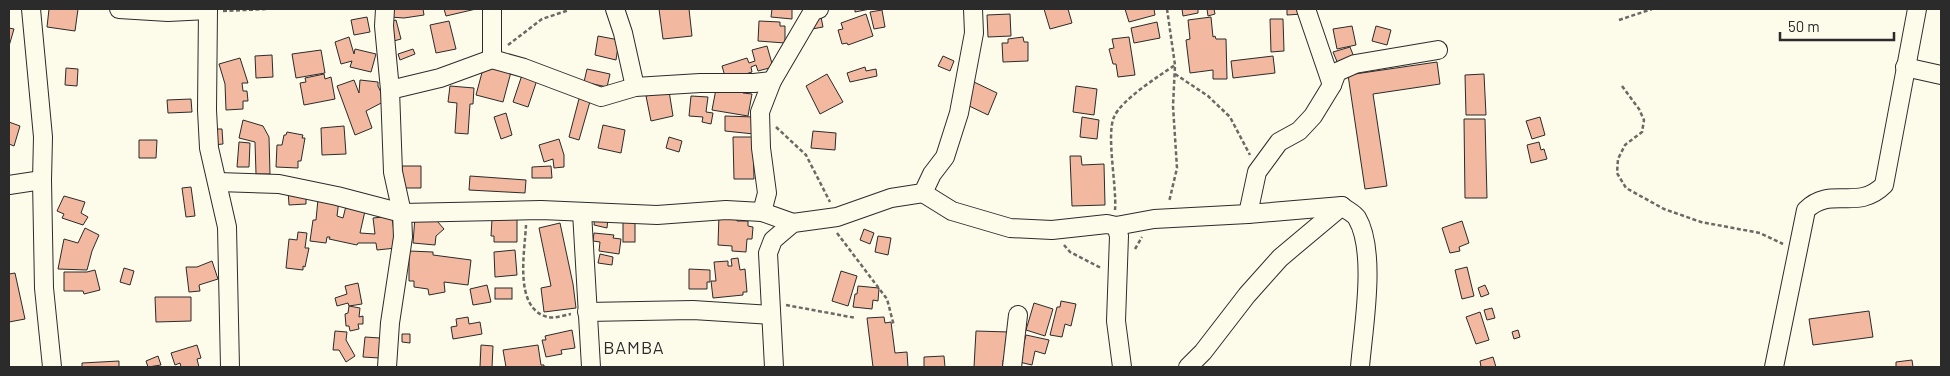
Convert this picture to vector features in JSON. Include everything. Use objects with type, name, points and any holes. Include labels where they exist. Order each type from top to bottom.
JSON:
[{"type":"street","points":[[31,9],[43,137],[44,288],[52,367]]},
{"type":"street","points":[[119,9],[168,12],[208,9],[207,110],[209,148],[227,227],[230,367]]},
{"type":"street","points":[[385,9],[384,26],[390,90],[393,172],[402,214],[403,237],[390,323],[387,367]]},
{"type":"street","points":[[491,59],[492,9]]},
{"type":"street","points":[[615,9],[623,33],[634,87]]},
{"type":"street","points":[[799,9],[800,34]]},
{"type":"street","points":[[762,212],[768,193],[761,148],[760,112],[772,81],[813,11],[819,9]]},
{"type":"street","points":[[923,193],[932,174],[945,157],[959,113],[974,33],[973,9]]},
{"type":"street","points":[[1306,9],[1332,85]]},
{"type":"street","points":[[1774,367],[1806,210],[1814,203],[1825,198],[1856,199],[1875,194],[1884,185],[1917,9]]},
{"type":"street","points":[[1248,214],[1257,172],[1278,142],[1298,131],[1314,116],[1332,85],[1337,72],[1355,64],[1438,50]]},
{"type":"street","points":[[390,90],[440,78],[491,59],[524,68],[601,97],[634,87],[772,81]]},
{"type":"street","points":[[1905,68],[1941,75]]},
{"type":"street","points":[[9,185],[42,180]]},
{"type":"street","points":[[218,182],[279,184],[337,196],[402,214],[541,210],[657,215],[726,210],[762,212],[793,223],[833,218],[891,198],[923,193],[952,211],[1002,226],[1052,230],[1107,224],[1116,226],[1137,221],[1166,218],[1248,214],[1342,206],[1356,217],[1363,234],[1368,273],[1360,367]]},
{"type":"street","points":[[1188,367],[1280,258],[1342,206]]},
{"type":"street","points":[[582,212],[591,367]]},
{"type":"street","points":[[774,367],[768,253],[773,240],[793,223]]},
{"type":"street","points":[[1116,226],[1119,236],[1116,321],[1122,367]]},
{"type":"street","points":[[588,312],[770,308]]},
{"type":"street","points":[[1012,367],[1018,314]]},
{"type":"path","points":[[208,9],[221,11],[267,9]]},
{"type":"path","points":[[1166,218],[1177,168],[1174,106],[1175,65],[1167,9]]},
{"type":"path","points":[[1619,20],[1652,9]]},
{"type":"path","points":[[491,59],[542,19],[569,10]]},
{"type":"path","points":[[1116,226],[1113,119],[1119,109],[1129,100],[1175,65]]},
{"type":"path","points":[[1175,74],[1208,96],[1230,117],[1257,172]]},
{"type":"path","points":[[1622,86],[1639,109],[1644,120],[1642,132],[1625,145],[1618,159],[1617,173],[1626,188],[1664,209],[1700,222],[1760,233],[1780,241],[1796,257]]},
{"type":"path","points":[[760,112],[806,155],[841,240],[860,261],[887,300],[894,326]]},
{"type":"path","points":[[527,211],[522,278],[530,305],[548,318],[588,312]]},
{"type":"path","points":[[1052,230],[1070,252],[1118,277]]},
{"type":"path","points":[[770,308],[856,318]]},
{"type":"building","points":[[49,9],[78,9],[75,31],[47,27]]},
{"type":"building","points":[[390,9],[423,9],[424,15],[404,18],[390,17]]},
{"type":"building","points":[[444,9],[476,9],[446,16]]},
{"type":"building","points":[[659,9],[689,9],[692,36],[663,39]]},
{"type":"building","points":[[772,9],[792,9],[792,19],[771,17]]},
{"type":"building","points":[[855,9],[870,9],[855,12]]},
{"type":"building","points":[[1044,9],[1068,9],[1072,23],[1050,29]]},
{"type":"building","points":[[1125,9],[1154,9],[1155,15],[1129,22]]},
{"type":"building","points":[[1182,9],[1198,9],[1198,13],[1183,16]]},
{"type":"building","points":[[1207,9],[1214,9],[1215,14],[1208,16]]},
{"type":"building","points":[[1287,9],[1303,9],[1303,14],[1287,15]]},
{"type":"building","points":[[882,10],[885,27],[874,29],[870,12]]},
{"type":"building","points":[[866,14],[873,36],[848,45],[847,43],[842,44],[838,30],[843,29],[841,23]]},
{"type":"building","points":[[1010,14],[1011,36],[988,37],[987,15]]},
{"type":"building","points":[[367,17],[370,32],[354,35],[351,20]]},
{"type":"building","points":[[821,17],[823,27],[812,29],[810,19]]},
{"type":"building","points":[[1211,17],[1213,37],[1215,36],[1216,39],[1226,39],[1227,79],[1213,79],[1213,70],[1190,73],[1186,40],[1190,39],[1188,20]]},
{"type":"building","points":[[1270,19],[1283,19],[1284,51],[1271,52]]},
{"type":"building","points":[[396,20],[401,39],[390,42],[389,22]]},
{"type":"building","points":[[449,21],[456,49],[436,53],[430,25]]},
{"type":"building","points":[[759,21],[780,22],[780,26],[785,26],[785,43],[758,41]]},
{"type":"building","points":[[1157,22],[1160,38],[1134,43],[1131,28]]},
{"type":"building","points":[[1352,26],[1356,45],[1337,49],[1333,29]]},
{"type":"building","points":[[1376,26],[1391,30],[1387,45],[1372,41]]},
{"type":"building","points":[[9,28],[14,29],[9,46]]},
{"type":"building","points":[[598,36],[619,40],[616,60],[595,55]]},
{"type":"building","points":[[349,37],[354,54],[355,49],[376,54],[371,72],[350,67],[352,61],[341,64],[335,42]]},
{"type":"building","points":[[1023,37],[1024,42],[1028,42],[1028,61],[1003,62],[1002,43],[1008,43],[1008,39]]},
{"type":"building","points":[[1129,37],[1135,75],[1118,77],[1116,64],[1113,64],[1109,49],[1114,48],[1112,39]]},
{"type":"building","points":[[767,46],[773,67],[758,71],[756,65],[751,67],[752,72],[726,80],[722,66],[747,58],[749,63],[755,61],[752,50]]},
{"type":"building","points":[[1350,47],[1354,57],[1338,64],[1333,52]]},
{"type":"building","points":[[413,49],[415,54],[400,60],[398,54]]},
{"type":"building","points":[[321,50],[325,73],[296,78],[292,54]]},
{"type":"building","points":[[272,55],[273,77],[256,78],[255,56]]},
{"type":"building","points":[[943,56],[954,61],[950,71],[938,66]]},
{"type":"building","points":[[1273,56],[1275,73],[1233,78],[1231,61]]},
{"type":"building","points":[[240,58],[248,83],[242,83],[243,91],[247,91],[248,101],[243,101],[243,109],[226,110],[225,84],[219,64]]},
{"type":"building","points":[[1437,62],[1440,84],[1373,94],[1387,186],[1365,189],[1348,75]]},
{"type":"building","points":[[484,65],[511,72],[503,102],[476,95]]},
{"type":"building","points":[[865,67],[866,71],[876,69],[877,76],[850,82],[847,73]]},
{"type":"building","points":[[66,68],[78,69],[77,86],[65,85]]},
{"type":"building","points":[[587,69],[610,74],[607,87],[584,82]]},
{"type":"building","points":[[523,72],[538,77],[528,107],[513,102]]},
{"type":"building","points":[[324,74],[325,79],[331,77],[335,99],[304,105],[300,83],[306,82],[305,78]]},
{"type":"building","points":[[827,74],[843,102],[820,114],[806,86]]},
{"type":"building","points":[[1484,74],[1486,115],[1466,115],[1465,75]]},
{"type":"building","points":[[354,80],[359,93],[360,80],[378,82],[385,101],[366,111],[372,128],[355,135],[337,86]]},
{"type":"building","points":[[974,82],[997,93],[988,115],[965,104]]},
{"type":"building","points":[[450,86],[474,88],[473,104],[470,104],[468,134],[455,133],[457,103],[448,102]]},
{"type":"building","points":[[735,86],[744,87],[743,93],[752,94],[748,116],[712,110],[716,89],[733,92]]},
{"type":"building","points":[[1076,86],[1097,89],[1094,115],[1073,112]]},
{"type":"building","points":[[669,91],[673,116],[651,121],[646,96]]},
{"type":"building","points":[[580,95],[591,98],[579,140],[569,137]]},
{"type":"building","points":[[691,96],[708,97],[706,112],[713,113],[711,124],[702,122],[703,117],[689,116]]},
{"type":"building","points":[[191,99],[192,112],[168,113],[167,100]]},
{"type":"building","points":[[506,113],[512,135],[501,139],[494,117]]},
{"type":"building","points":[[725,116],[754,117],[754,134],[725,131]]},
{"type":"building","points":[[1082,117],[1099,120],[1097,139],[1080,137]]},
{"type":"building","points":[[1540,117],[1545,135],[1532,139],[1526,121]]},
{"type":"building","points":[[1464,119],[1485,119],[1487,198],[1465,198]]},
{"type":"building","points":[[243,120],[263,126],[269,137],[270,174],[256,174],[255,142],[239,138]]},
{"type":"building","points":[[9,122],[20,126],[14,146],[9,144]]},
{"type":"building","points":[[603,125],[625,130],[621,153],[598,148]]},
{"type":"building","points":[[344,126],[346,154],[322,155],[321,128]]},
{"type":"building","points":[[212,129],[222,129],[223,144],[213,145]]},
{"type":"building","points":[[813,131],[836,133],[835,150],[811,148]]},
{"type":"building","points":[[287,132],[303,135],[302,138],[305,138],[301,161],[298,161],[298,168],[276,167],[277,145],[282,145],[284,135]]},
{"type":"building","points":[[669,137],[682,141],[679,152],[666,148]]},
{"type":"building","points":[[733,137],[753,137],[754,179],[734,179]]},
{"type":"building","points":[[559,139],[564,155],[564,167],[554,168],[553,159],[544,162],[539,145]]},
{"type":"building","points":[[139,140],[157,140],[156,158],[139,158]]},
{"type":"building","points":[[239,142],[250,143],[249,167],[237,167]]},
{"type":"building","points":[[1539,142],[1541,150],[1544,149],[1547,159],[1531,163],[1527,145]]},
{"type":"building","points":[[1070,156],[1081,156],[1082,165],[1104,164],[1105,205],[1072,206]]},
{"type":"building","points":[[402,166],[421,166],[421,188],[403,188]]},
{"type":"building","points":[[551,166],[552,178],[532,178],[532,167]]},
{"type":"building","points":[[470,176],[526,180],[525,193],[469,190]]},
{"type":"building","points":[[191,187],[195,216],[186,217],[182,188]]},
{"type":"building","points":[[288,190],[306,190],[306,204],[289,205]]},
{"type":"building","points":[[64,196],[85,202],[81,213],[88,217],[83,225],[62,218],[64,214],[57,211]]},
{"type":"building","points":[[318,199],[339,200],[337,216],[343,218],[346,206],[365,211],[360,233],[375,234],[373,218],[392,216],[396,248],[377,250],[376,243],[358,243],[357,245],[329,239],[330,237],[327,237],[326,243],[310,241],[313,220],[316,220]]},
{"type":"building","points":[[517,214],[517,242],[494,242],[494,236],[491,236],[492,219]]},
{"type":"building","points":[[719,214],[737,214],[737,221],[748,221],[748,226],[753,227],[752,239],[747,239],[746,252],[732,251],[732,246],[718,245]]},
{"type":"building","points":[[595,216],[608,218],[607,228],[594,225]]},
{"type":"building","points":[[623,216],[635,216],[635,242],[623,242]]},
{"type":"building","points":[[415,217],[437,221],[444,229],[436,236],[435,245],[413,243]]},
{"type":"building","points":[[1462,221],[1469,243],[1459,247],[1460,251],[1450,253],[1442,228]]},
{"type":"building","points":[[560,223],[576,308],[544,312],[541,288],[551,286],[539,228]]},
{"type":"building","points":[[85,228],[99,235],[87,270],[58,269],[64,239],[78,243]]},
{"type":"building","points":[[864,229],[874,233],[870,244],[860,240]]},
{"type":"building","points":[[298,232],[307,233],[305,248],[309,248],[303,270],[286,268],[289,239],[297,240]]},
{"type":"building","points":[[594,233],[614,235],[613,238],[621,239],[619,254],[599,251],[600,242],[593,241]]},
{"type":"building","points":[[878,236],[891,238],[888,255],[875,252]]},
{"type":"building","points":[[515,250],[517,275],[495,277],[494,252]]},
{"type":"building","points":[[409,251],[433,252],[433,255],[471,260],[468,285],[444,282],[445,292],[429,295],[428,289],[414,287],[414,281],[409,281]]},
{"type":"building","points":[[600,254],[613,257],[612,265],[598,263]]},
{"type":"building","points":[[738,258],[740,270],[745,269],[747,292],[743,292],[743,295],[713,298],[711,281],[716,281],[714,262],[728,261],[728,266],[732,266],[731,259]]},
{"type":"building","points":[[212,261],[218,279],[199,285],[200,291],[189,292],[186,267],[197,267]]},
{"type":"building","points":[[1467,267],[1474,296],[1462,299],[1455,270]]},
{"type":"building","points":[[124,268],[134,271],[130,285],[120,282]]},
{"type":"building","points":[[689,269],[710,270],[710,282],[707,282],[707,289],[689,289]]},
{"type":"building","points":[[95,270],[100,290],[84,294],[83,291],[64,291],[64,272]]},
{"type":"building","points":[[841,271],[857,276],[848,306],[832,301]]},
{"type":"building","points":[[15,273],[25,319],[9,322],[9,274]]},
{"type":"building","points":[[358,283],[362,304],[349,306],[348,303],[337,306],[335,298],[347,294],[345,286]]},
{"type":"building","points":[[487,285],[491,302],[473,305],[470,289]]},
{"type":"building","points":[[1485,285],[1489,294],[1481,297],[1478,288]]},
{"type":"building","points":[[858,286],[879,288],[878,301],[873,300],[872,309],[853,307]]},
{"type":"building","points":[[495,288],[512,288],[512,299],[495,299]]},
{"type":"building","points":[[155,297],[191,297],[191,321],[156,322]]},
{"type":"building","points":[[1061,301],[1076,304],[1071,326],[1065,324],[1062,337],[1050,335],[1057,307],[1060,307]]},
{"type":"building","points":[[1034,303],[1053,309],[1045,336],[1026,330]]},
{"type":"building","points":[[349,306],[360,308],[359,317],[363,316],[363,324],[358,324],[359,329],[350,331],[349,326],[346,326],[345,314],[348,313]]},
{"type":"building","points":[[1492,308],[1495,318],[1487,320],[1484,310]]},
{"type":"building","points":[[1869,311],[1873,337],[1813,345],[1809,319]]},
{"type":"building","points":[[1480,312],[1489,340],[1476,344],[1466,317]]},
{"type":"building","points":[[468,317],[469,324],[480,322],[482,334],[453,339],[451,327],[457,326],[456,319]]},
{"type":"building","points":[[884,317],[885,323],[891,322],[895,353],[907,352],[908,367],[873,367],[867,318]]},
{"type":"building","points":[[572,330],[575,348],[561,350],[562,354],[546,357],[542,340],[546,340],[545,336]]},
{"type":"building","points":[[1518,330],[1520,337],[1514,339],[1512,332]]},
{"type":"building","points":[[335,331],[347,332],[346,340],[355,356],[346,362],[339,350],[333,350]]},
{"type":"building","points":[[976,331],[1009,332],[1008,360],[1003,360],[1003,367],[974,367]]},
{"type":"building","points":[[402,334],[410,334],[410,343],[402,342]]},
{"type":"building","points":[[1026,335],[1049,340],[1045,354],[1035,351],[1032,365],[1019,362]]},
{"type":"building","points":[[365,337],[380,338],[379,358],[363,357]]},
{"type":"building","points":[[197,345],[201,358],[197,359],[199,367],[181,367],[180,363],[175,365],[171,353]]},
{"type":"building","points":[[481,345],[493,346],[492,367],[480,367]]},
{"type":"building","points":[[538,345],[541,365],[544,365],[544,367],[506,367],[503,350]]},
{"type":"building","points":[[158,356],[161,365],[148,367],[146,361]]},
{"type":"building","points":[[944,356],[945,367],[924,367],[924,357]]},
{"type":"building","points":[[1493,357],[1496,367],[1481,367],[1480,361]]},
{"type":"building","points":[[1912,360],[1913,367],[1896,367],[1896,362]]},
{"type":"building","points":[[119,361],[119,367],[82,367],[82,363]]},
{"type":"district","name":"BAMBA","points":[[634,348]]}]
